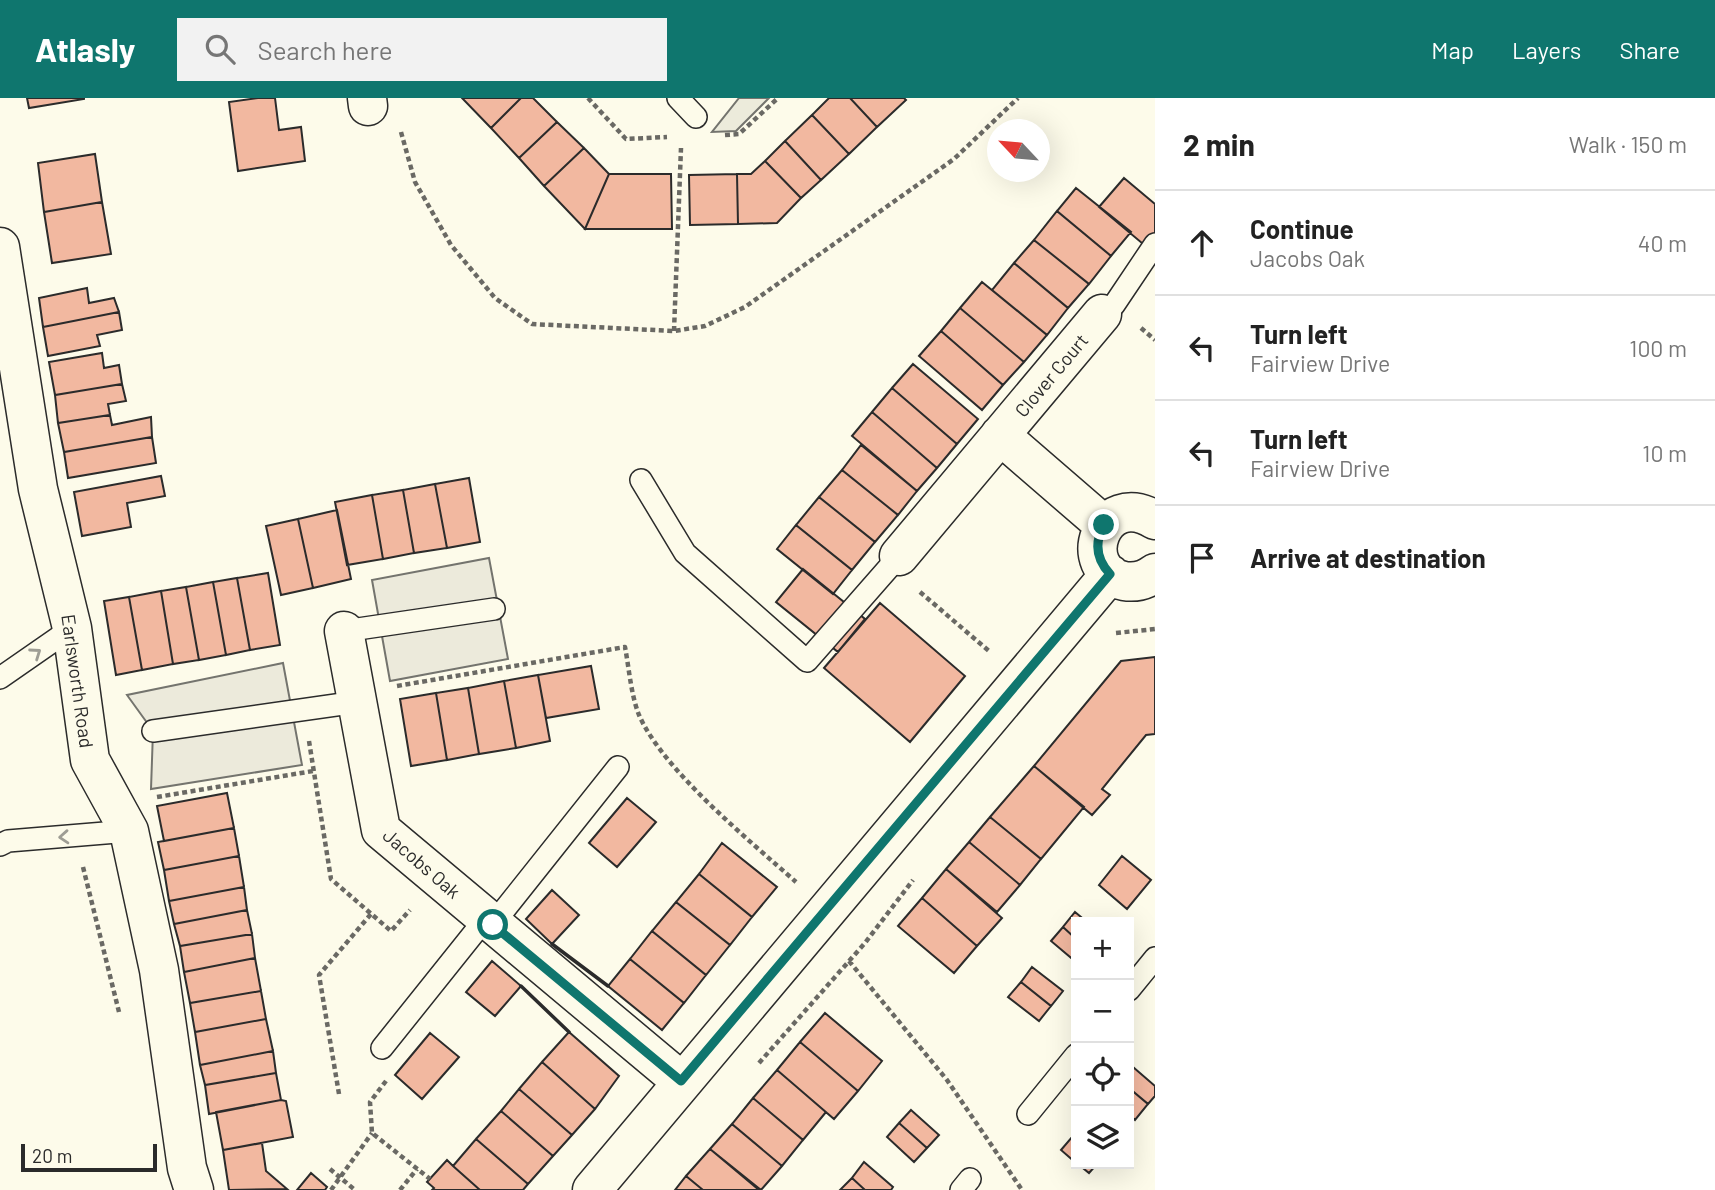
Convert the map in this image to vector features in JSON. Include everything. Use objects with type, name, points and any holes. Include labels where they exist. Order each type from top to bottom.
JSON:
[{"type":"street","name":"Earlsworth Road","points":[[0,247],[38,489],[72,628],[90,760],[129,831],[159,970],[187,1168],[194,1190]]},
{"type":"street","name":"Clover Court","points":[[894,561],[1102,314]]},
{"type":"street","name":"Clover Court","points":[[1000,435],[1104,525]]},
{"type":"street","points":[[1155,520],[1135,512],[1123,513],[1104,525],[1097,545],[1103,566],[1110,574],[1130,582],[1141,581],[1155,573]]},
{"type":"street","points":[[592,1190],[1110,574]]},
{"type":"street","name":"Jacobs Oak","points":[[344,631],[381,830],[681,1081]]},
{"type":"lane","points":[[678,98],[696,117]]},
{"type":"lane","points":[[1102,314],[1114,305],[1155,244]]},
{"type":"lane","points":[[641,480],[685,553],[807,661],[894,561]]},
{"type":"lane","points":[[344,631],[494,609]]},
{"type":"lane","points":[[0,678],[72,628]]},
{"type":"lane","points":[[153,731],[357,702]]},
{"type":"lane","points":[[382,1048],[618,767]]},
{"type":"lane","points":[[0,845],[8,841],[129,831]]},
{"type":"lane","points":[[1134,984],[1155,958]]},
{"type":"lane","points":[[1028,1114],[1071,1061]]},
{"type":"path","points":[[367,102],[397,114],[415,182],[451,245],[495,298],[532,324],[674,331],[705,326],[745,307],[954,159],[1017,98]]},
{"type":"path","points":[[674,331],[681,137]]},
{"type":"path","points":[[894,561],[989,651]]},
{"type":"path","points":[[153,798],[313,771]]},
{"type":"path","points":[[76,836],[121,1021]]},
{"type":"path","points":[[339,1094],[318,975],[372,914]]},
{"type":"path","points":[[849,961],[947,1080],[1022,1190]]},
{"type":"path","points":[[331,1190],[372,1133],[370,1102],[389,1078]]},
{"type":"path","points":[[372,1133],[430,1179]]},
{"type":"path","points":[[330,1169],[355,1190]]},
{"type":"path","points":[[400,1190],[418,1169]]},
{"type":"shaded area","points":[[739,98],[769,98],[736,131],[712,132]]},
{"type":"shaded area","points":[[489,558],[508,659],[390,681],[372,580]]},
{"type":"shaded area","points":[[283,663],[302,765],[151,789],[153,731],[127,695]]},
{"type":"building","points":[[27,98],[84,98],[84,99],[29,108]]},
{"type":"building","points":[[275,98],[279,130],[301,127],[305,161],[238,171],[229,102]]},
{"type":"building","points":[[462,98],[521,98],[491,128]]},
{"type":"building","points":[[521,98],[533,98],[557,122],[519,158],[491,128]]},
{"type":"building","points":[[829,98],[850,98],[877,127],[849,154],[812,115]]},
{"type":"building","points":[[850,98],[904,98],[906,100],[877,127]]},
{"type":"building","points":[[812,115],[849,154],[821,180],[785,141]]},
{"type":"building","points":[[557,122],[584,148],[544,186],[519,158]]},
{"type":"building","points":[[785,141],[821,180],[801,198],[765,161]]},
{"type":"building","points":[[584,148],[609,174],[585,229],[544,186]]},
{"type":"building","points":[[95,154],[102,202],[44,212],[38,163]]},
{"type":"building","points":[[765,161],[801,198],[777,223],[738,224],[737,174],[751,174]]},
{"type":"building","points":[[609,174],[671,174],[672,229],[585,229]]},
{"type":"building","points":[[737,174],[738,224],[690,225],[689,175]]},
{"type":"building","points":[[1124,178],[1155,204],[1155,254],[1099,207]]},
{"type":"building","points":[[1076,188],[1131,232],[1111,256],[1057,211]]},
{"type":"building","points":[[102,202],[111,254],[52,263],[44,212]]},
{"type":"building","points":[[1057,211],[1111,256],[1089,284],[1034,240]]},
{"type":"building","points":[[1034,240],[1089,284],[1068,308],[1014,263]]},
{"type":"building","points":[[1014,263],[1068,308],[1047,335],[992,290]]},
{"type":"building","points":[[982,282],[1047,335],[1024,362],[960,308]]},
{"type":"building","points":[[87,288],[89,303],[114,298],[119,312],[43,327],[39,298]]},
{"type":"building","points":[[960,308],[1024,362],[1003,385],[941,331]]},
{"type":"building","points":[[119,312],[122,330],[97,335],[100,346],[48,356],[43,327]]},
{"type":"building","points":[[941,331],[1003,385],[982,410],[919,356]]},
{"type":"building","points":[[102,353],[104,368],[119,365],[122,384],[55,395],[49,362]]},
{"type":"building","points":[[913,364],[978,419],[957,444],[892,388]]},
{"type":"building","points":[[122,384],[126,401],[108,404],[110,415],[58,423],[55,395]]},
{"type":"building","points":[[892,388],[957,444],[937,468],[872,412]]},
{"type":"building","points":[[872,412],[937,468],[917,491],[852,436]]},
{"type":"building","points":[[110,415],[112,425],[151,417],[152,437],[64,452],[58,423]]},
{"type":"building","points":[[152,437],[156,463],[68,478],[64,452]]},
{"type":"building","points":[[861,445],[917,491],[898,515],[842,470]]},
{"type":"building","points":[[842,470],[898,515],[875,542],[819,497]]},
{"type":"building","points":[[161,476],[165,496],[127,503],[131,527],[82,536],[74,492]]},
{"type":"building","points":[[469,478],[480,542],[447,548],[435,484]]},
{"type":"building","points":[[435,484],[447,548],[414,553],[403,490]]},
{"type":"building","points":[[403,490],[414,553],[383,559],[372,495]]},
{"type":"building","points":[[372,495],[383,559],[347,565],[335,502]]},
{"type":"building","points":[[819,497],[875,542],[852,570],[796,525]]},
{"type":"building","points":[[337,510],[351,579],[313,588],[298,519]]},
{"type":"building","points":[[298,519],[313,588],[281,595],[266,526]]},
{"type":"building","points":[[796,525],[852,570],[833,594],[777,549]]},
{"type":"building","points":[[803,569],[865,619],[838,652],[776,602]]},
{"type":"building","points":[[268,573],[280,645],[250,650],[237,578]]},
{"type":"building","points":[[237,578],[250,650],[226,655],[213,582]]},
{"type":"building","points":[[213,582],[226,655],[199,660],[186,587]]},
{"type":"building","points":[[186,587],[199,660],[173,664],[161,591]]},
{"type":"building","points":[[161,591],[173,664],[142,670],[129,597]]},
{"type":"building","points":[[129,597],[142,670],[116,675],[104,601]]},
{"type":"building","points":[[880,603],[965,676],[910,742],[824,668]]},
{"type":"building","points":[[1155,657],[1155,734],[1146,735],[1102,789],[1110,795],[1092,815],[1034,766],[1121,661]]},
{"type":"building","points":[[591,666],[599,709],[546,718],[538,675]]},
{"type":"building","points":[[538,675],[550,741],[516,748],[504,681]]},
{"type":"building","points":[[504,681],[516,748],[479,754],[468,688]]},
{"type":"building","points":[[468,688],[479,754],[447,760],[436,693]]},
{"type":"building","points":[[436,693],[447,760],[411,766],[400,699]]},
{"type":"building","points":[[1034,766],[1084,807],[1041,859],[990,817]]},
{"type":"building","points":[[227,793],[234,828],[164,841],[157,806]]},
{"type":"building","points":[[627,798],[656,822],[617,867],[589,843]]},
{"type":"building","points":[[990,817],[1041,859],[1020,885],[969,842]]},
{"type":"building","points":[[234,828],[239,856],[164,870],[158,842]]},
{"type":"building","points":[[969,842],[1020,885],[997,912],[946,869]]},
{"type":"building","points":[[722,843],[777,887],[752,917],[699,874]]},
{"type":"building","points":[[239,856],[244,887],[169,901],[164,870]]},
{"type":"building","points":[[1122,856],[1151,880],[1127,909],[1099,885]]},
{"type":"building","points":[[946,869],[1002,918],[977,946],[922,898]]},
{"type":"building","points":[[699,874],[752,917],[730,945],[676,902]]},
{"type":"building","points":[[244,887],[247,910],[174,924],[169,901]]},
{"type":"building","points":[[552,890],[579,915],[552,944],[526,919]]},
{"type":"building","points":[[922,898],[977,946],[954,973],[898,926]]},
{"type":"building","points":[[676,902],[730,945],[706,975],[652,931]]},
{"type":"building","points":[[247,910],[252,934],[180,946],[174,924]]},
{"type":"building","points":[[1071,917],[1071,934],[1063,927]]},
{"type":"building","points":[[1063,927],[1071,934],[1071,958],[1051,941]]},
{"type":"building","points":[[652,931],[706,975],[684,1003],[630,959]]},
{"type":"building","points":[[252,934],[255,958],[184,972],[180,946]]},
{"type":"building","points":[[255,958],[261,991],[190,1003],[184,972]]},
{"type":"building","points":[[630,959],[684,1003],[662,1030],[608,986]]},
{"type":"building","points":[[492,961],[521,986],[495,1016],[466,992]]},
{"type":"building","points":[[1032,967],[1063,991],[1051,1006],[1021,982]]},
{"type":"building","points":[[1021,982],[1051,1006],[1039,1021],[1008,997]]},
{"type":"building","points":[[261,991],[266,1019],[195,1032],[190,1003]]},
{"type":"building","points":[[825,1013],[882,1061],[858,1091],[800,1042]]},
{"type":"building","points":[[266,1019],[273,1051],[200,1065],[195,1032]]},
{"type":"building","points":[[569,1032],[619,1076],[595,1109],[542,1062]]},
{"type":"building","points":[[430,1033],[459,1057],[422,1099],[395,1075]]},
{"type":"building","points":[[800,1042],[858,1091],[834,1119],[777,1070]]},
{"type":"building","points":[[273,1051],[276,1073],[205,1085],[200,1065]]},
{"type":"building","points":[[542,1062],[595,1109],[572,1135],[519,1089]]},
{"type":"building","points":[[1134,1068],[1155,1086],[1155,1096],[1148,1104],[1134,1092]]},
{"type":"building","points":[[777,1070],[826,1112],[803,1140],[753,1098]]},
{"type":"building","points":[[276,1073],[281,1100],[209,1114],[205,1085]]},
{"type":"building","points":[[519,1089],[572,1135],[553,1156],[501,1111]]},
{"type":"building","points":[[1134,1092],[1148,1104],[1134,1119]]},
{"type":"building","points":[[753,1098],[803,1140],[782,1166],[732,1124]]},
{"type":"building","points":[[286,1101],[293,1137],[223,1150],[216,1112]]},
{"type":"building","points":[[911,1110],[939,1135],[927,1148],[899,1123]]},
{"type":"building","points":[[501,1111],[553,1156],[528,1184],[476,1139]]},
{"type":"building","points":[[899,1123],[927,1148],[914,1162],[887,1137]]},
{"type":"building","points":[[732,1124],[782,1166],[761,1190],[710,1149]]},
{"type":"building","points":[[1071,1138],[1071,1159],[1061,1150]]},
{"type":"building","points":[[476,1139],[528,1184],[523,1190],[480,1190],[453,1166]]},
{"type":"building","points":[[262,1143],[266,1171],[287,1189],[229,1190],[223,1150]]},
{"type":"building","points":[[710,1149],[759,1190],[703,1190],[686,1176]]},
{"type":"building","points":[[447,1160],[480,1190],[432,1190],[434,1188],[427,1182]]},
{"type":"building","points":[[864,1162],[893,1187],[891,1190],[865,1190],[852,1178]]},
{"type":"building","points":[[311,1173],[327,1187],[325,1190],[297,1190]]},
{"type":"building","points":[[686,1176],[703,1190],[675,1190]]},
{"type":"building","points":[[852,1178],[865,1190],[840,1190]]},
{"type":"wall","points":[[552,944],[608,986]]},
{"type":"wall","points":[[521,986],[569,1032]]},
{"type":"route","points":[[493,925],[681,1081],[1110,574],[1098,556],[1097,545],[1104,525]]}]
